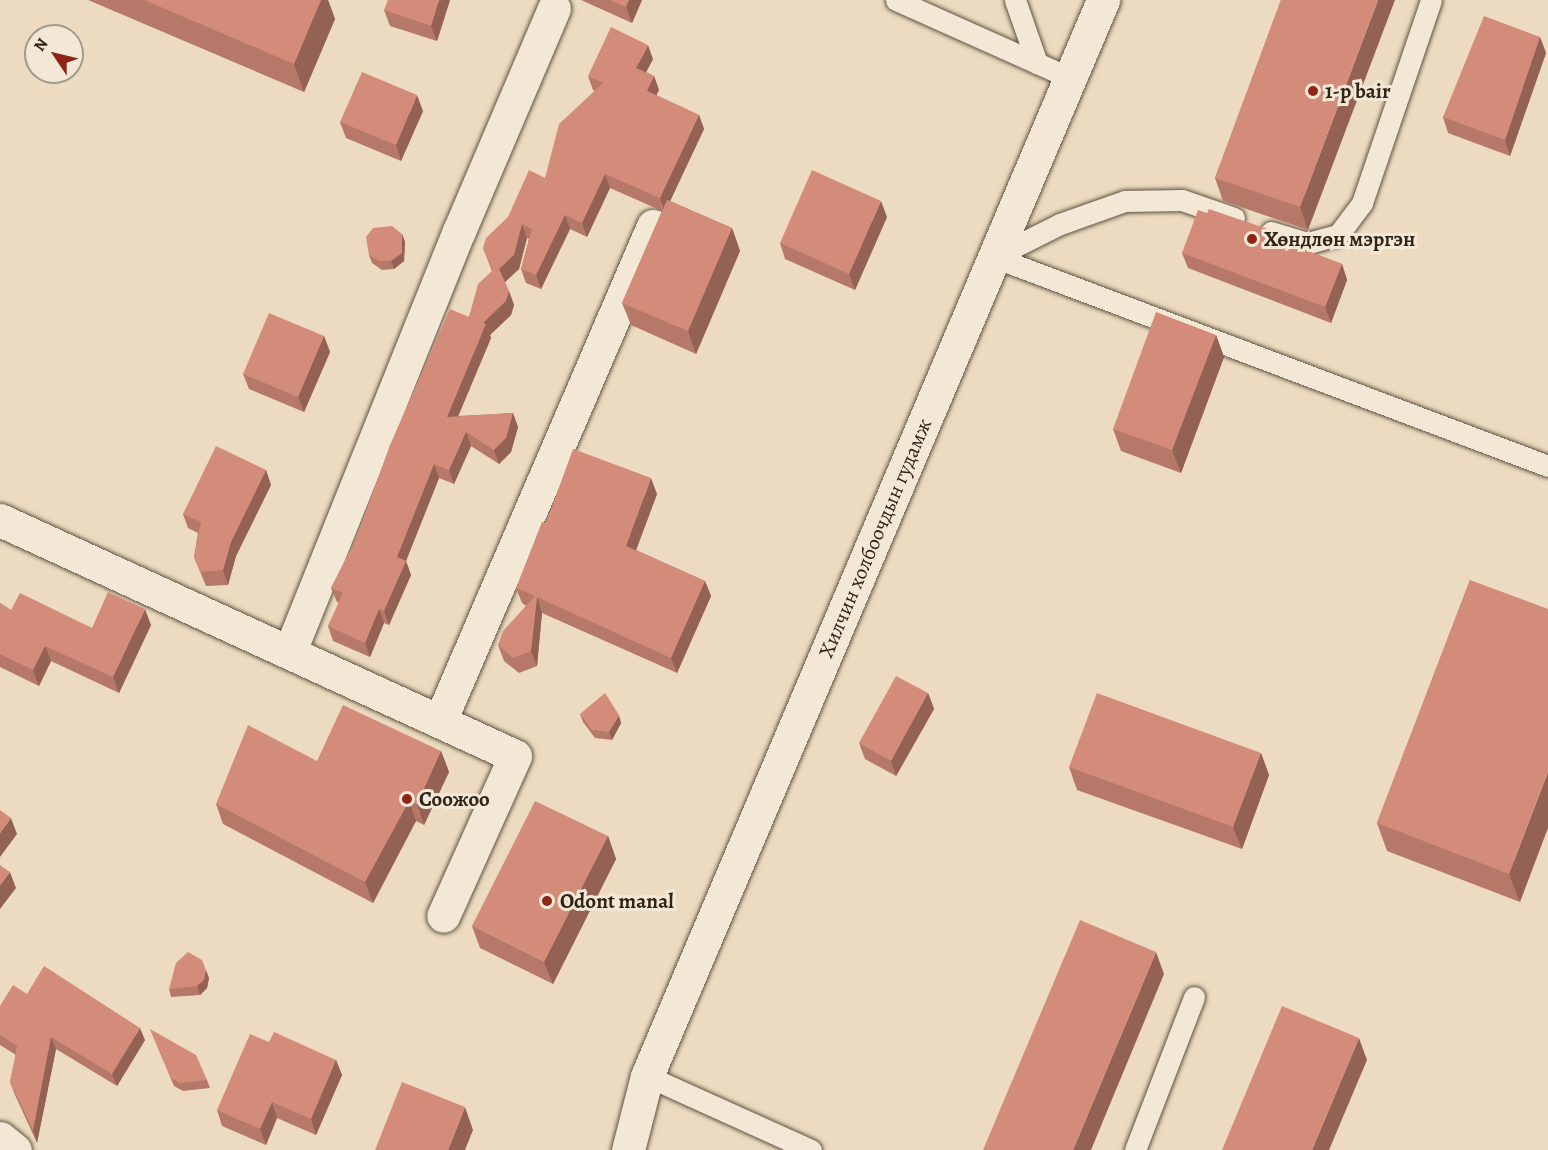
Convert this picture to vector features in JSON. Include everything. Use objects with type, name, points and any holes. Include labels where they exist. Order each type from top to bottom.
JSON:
[{"type":"street","name":"Хилчин холбоочдын гудамж","points":[[628,1150],[647,1076],[1103,0]]},
{"type":"street","points":[[290,651],[459,231],[554,8]]},
{"type":"street","points":[[440,721],[653,226]]},
{"type":"street","points":[[0,519],[515,756],[442,916]]},
{"type":"street","points":[[0,1138],[15,1150]]},
{"type":"lane","points":[[896,0],[1070,78]]},
{"type":"lane","points":[[1015,0],[1037,63]]},
{"type":"lane","points":[[994,257],[1060,224],[1125,201],[1182,200],[1308,243],[1338,235],[1362,203],[1431,0]]},
{"type":"lane","points":[[994,257],[1548,466]]},
{"type":"lane","points":[[1135,1150],[1194,997]]},
{"type":"lane","points":[[647,1076],[811,1150]]},
{"type":"building","points":[[144,0],[321,0],[294,64]]},
{"type":"building","points":[[388,0],[439,0],[431,26],[384,10]]},
{"type":"building","points":[[610,0],[629,0],[626,7]]},
{"type":"building","name":"1-p bair","points":[[1281,0],[1378,0],[1300,207],[1215,178]]},
{"type":"building","points":[[1484,16],[1540,37],[1505,140],[1443,117]]},
{"type":"building","points":[[611,27],[648,45],[636,68],[654,76],[647,91],[699,115],[660,198],[605,174],[582,223],[565,215],[536,275],[521,269],[532,229],[522,224],[514,255],[499,269],[509,291],[506,301],[483,323],[486,324],[447,417],[513,413],[506,438],[494,450],[466,432],[449,470],[434,464],[397,557],[406,561],[384,611],[379,609],[365,643],[328,626],[343,593],[331,588],[356,539],[390,445],[450,309],[469,317],[478,284],[493,270],[483,248],[486,238],[508,217],[529,170],[545,178],[559,124],[603,83],[588,76]]},
{"type":"building","points":[[362,72],[417,95],[396,145],[340,122]]},
{"type":"building","points":[[812,170],[881,201],[849,274],[780,243]]},
{"type":"building","points":[[667,200],[732,228],[688,331],[622,303]]},
{"type":"building","points":[[1209,209],[1297,239],[1294,246],[1342,264],[1325,307],[1182,253],[1198,210],[1207,213]]},
{"type":"building","points":[[392,226],[402,234],[402,253],[391,261],[379,261],[369,255],[366,237],[373,228]]},
{"type":"building","points":[[1156,312],[1216,335],[1172,450],[1113,429]]},
{"type":"building","points":[[269,313],[324,336],[298,397],[243,374]]},
{"type":"building","points":[[216,446],[266,470],[231,542],[223,570],[200,572],[194,557],[201,522],[183,514]]},
{"type":"building","points":[[573,449],[651,478],[626,546],[705,581],[671,658],[537,597],[531,651],[513,658],[498,645],[503,631],[535,596],[516,588],[542,522],[546,523]]},
{"type":"building","points":[[1470,580],[1548,609],[1548,772],[1509,874],[1377,823]]},
{"type":"building","points":[[108,592],[145,609],[113,677],[45,646],[33,670],[0,654],[0,603],[11,610],[20,593],[92,628]]},
{"type":"building","points":[[896,676],[928,693],[891,761],[859,743]]},
{"type":"building","points":[[605,693],[619,715],[609,732],[592,730],[580,714]]},
{"type":"building","points":[[1097,693],[1261,753],[1233,827],[1069,767]]},
{"type":"building","points":[[343,705],[441,751],[417,804],[409,801],[365,882],[216,804],[248,725],[317,761]]},
{"type":"building","points":[[535,801],[608,836],[544,962],[472,926]]},
{"type":"building","points":[[0,810],[11,818],[0,833]]},
{"type":"building","points":[[0,865],[10,872],[0,885]]},
{"type":"building","points":[[1080,920],[1156,952],[1073,1150],[983,1150]]},
{"type":"building","points":[[188,952],[202,960],[206,970],[204,980],[197,986],[169,989],[176,963]]},
{"type":"building","points":[[44,966],[140,1028],[112,1074],[51,1037],[33,1130],[10,1082],[17,1046],[0,1035],[0,1006],[13,985],[27,994]]},
{"type":"building","points":[[1282,1006],[1359,1038],[1312,1150],[1222,1150]]},
{"type":"building","points":[[150,1029],[196,1055],[207,1080],[180,1083],[171,1078]]},
{"type":"building","points":[[274,1032],[336,1060],[311,1119],[272,1102],[260,1129],[217,1110],[250,1034],[269,1042]]},
{"type":"building","points":[[402,1082],[465,1107],[448,1150],[375,1150]]},
{"type":"place","name":"1-p bair","points":[[1313,91]]},
{"type":"place","name":"Хөндлөн мэргэн","points":[[1252,239]]},
{"type":"place","name":"Соожоо","points":[[407,799]]},
{"type":"place","name":"Odont manal","points":[[547,901]]}]
